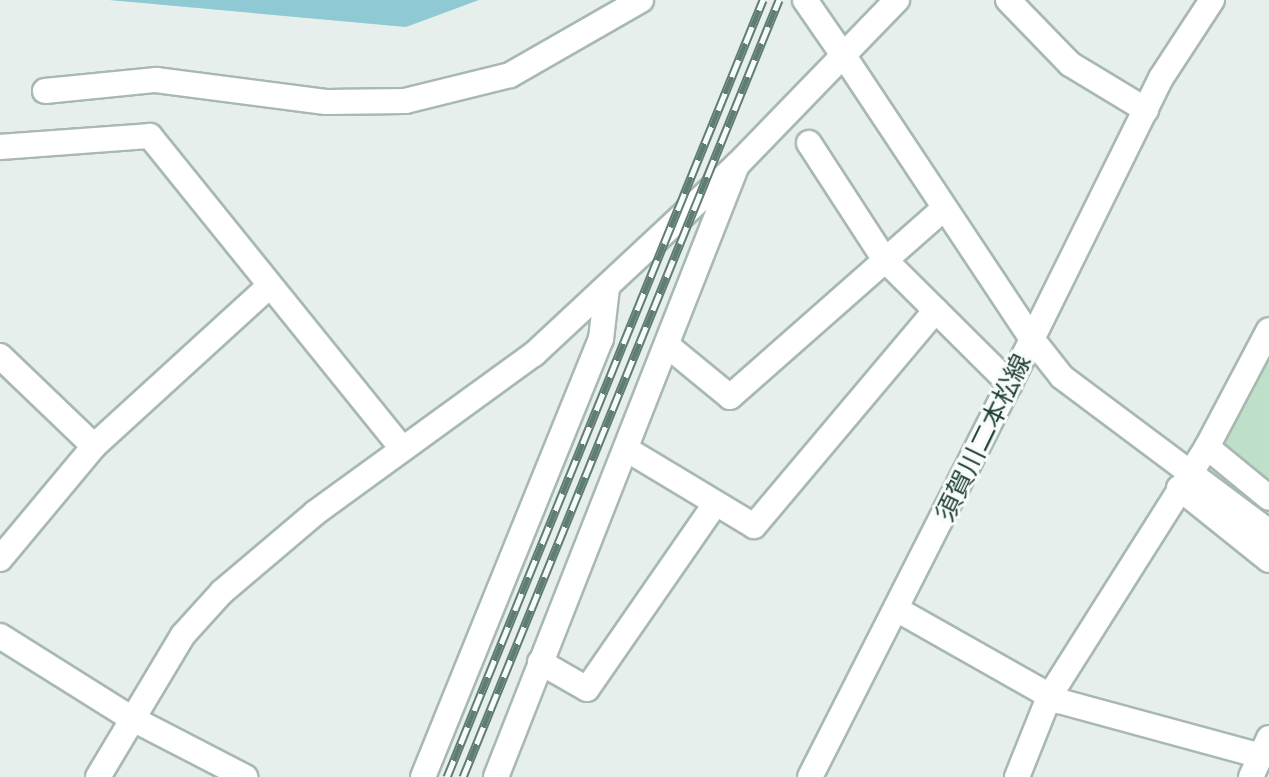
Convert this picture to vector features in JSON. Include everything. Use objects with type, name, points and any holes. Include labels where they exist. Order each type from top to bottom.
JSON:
[{"type":"street","points":[[45,91],[156,80],[326,102],[405,101],[510,75],[641,0]]},
{"type":"street","name":"須賀川二本松線","points":[[805,0],[1032,339],[898,610],[810,777]]},
{"type":"street","points":[[98,777],[129,717],[183,635],[222,592],[402,448],[534,354],[737,165],[845,58],[897,0]]},
{"type":"street","points":[[1008,0],[1070,64],[1146,110]]},
{"type":"street","points":[[1212,0],[1146,110],[1032,339],[1062,377],[1186,478],[1269,560]]},
{"type":"street","points":[[0,147],[150,136],[268,287],[402,448]]},
{"type":"street","points":[[809,143],[885,260],[1010,384]]},
{"type":"street","points":[[496,777],[737,165]]},
{"type":"street","points":[[668,346],[730,397],[943,209]]},
{"type":"street","points":[[0,559],[94,446],[268,287]]},
{"type":"street","points":[[423,777],[601,339],[607,288]]},
{"type":"street","points":[[626,449],[754,526],[936,310]]},
{"type":"street","points":[[1017,777],[1049,697],[1207,447],[1269,330]]},
{"type":"street","points":[[0,356],[94,446]]},
{"type":"street","points":[[1207,447],[1269,498]]},
{"type":"street","points":[[1186,478],[1269,532]]},
{"type":"street","points":[[540,662],[587,689],[715,504]]},
{"type":"street","points":[[898,610],[1049,697],[1260,757]]},
{"type":"street","points":[[0,636],[129,717],[245,777]]},
{"type":"green space","points":[[1269,334],[1269,494],[1211,446]]},
{"type":"water","points":[[109,0],[479,0],[406,27]]},
{"type":"railway","points":[[447,777],[763,0]]},
{"type":"railway","points":[[463,777],[779,0]]}]
